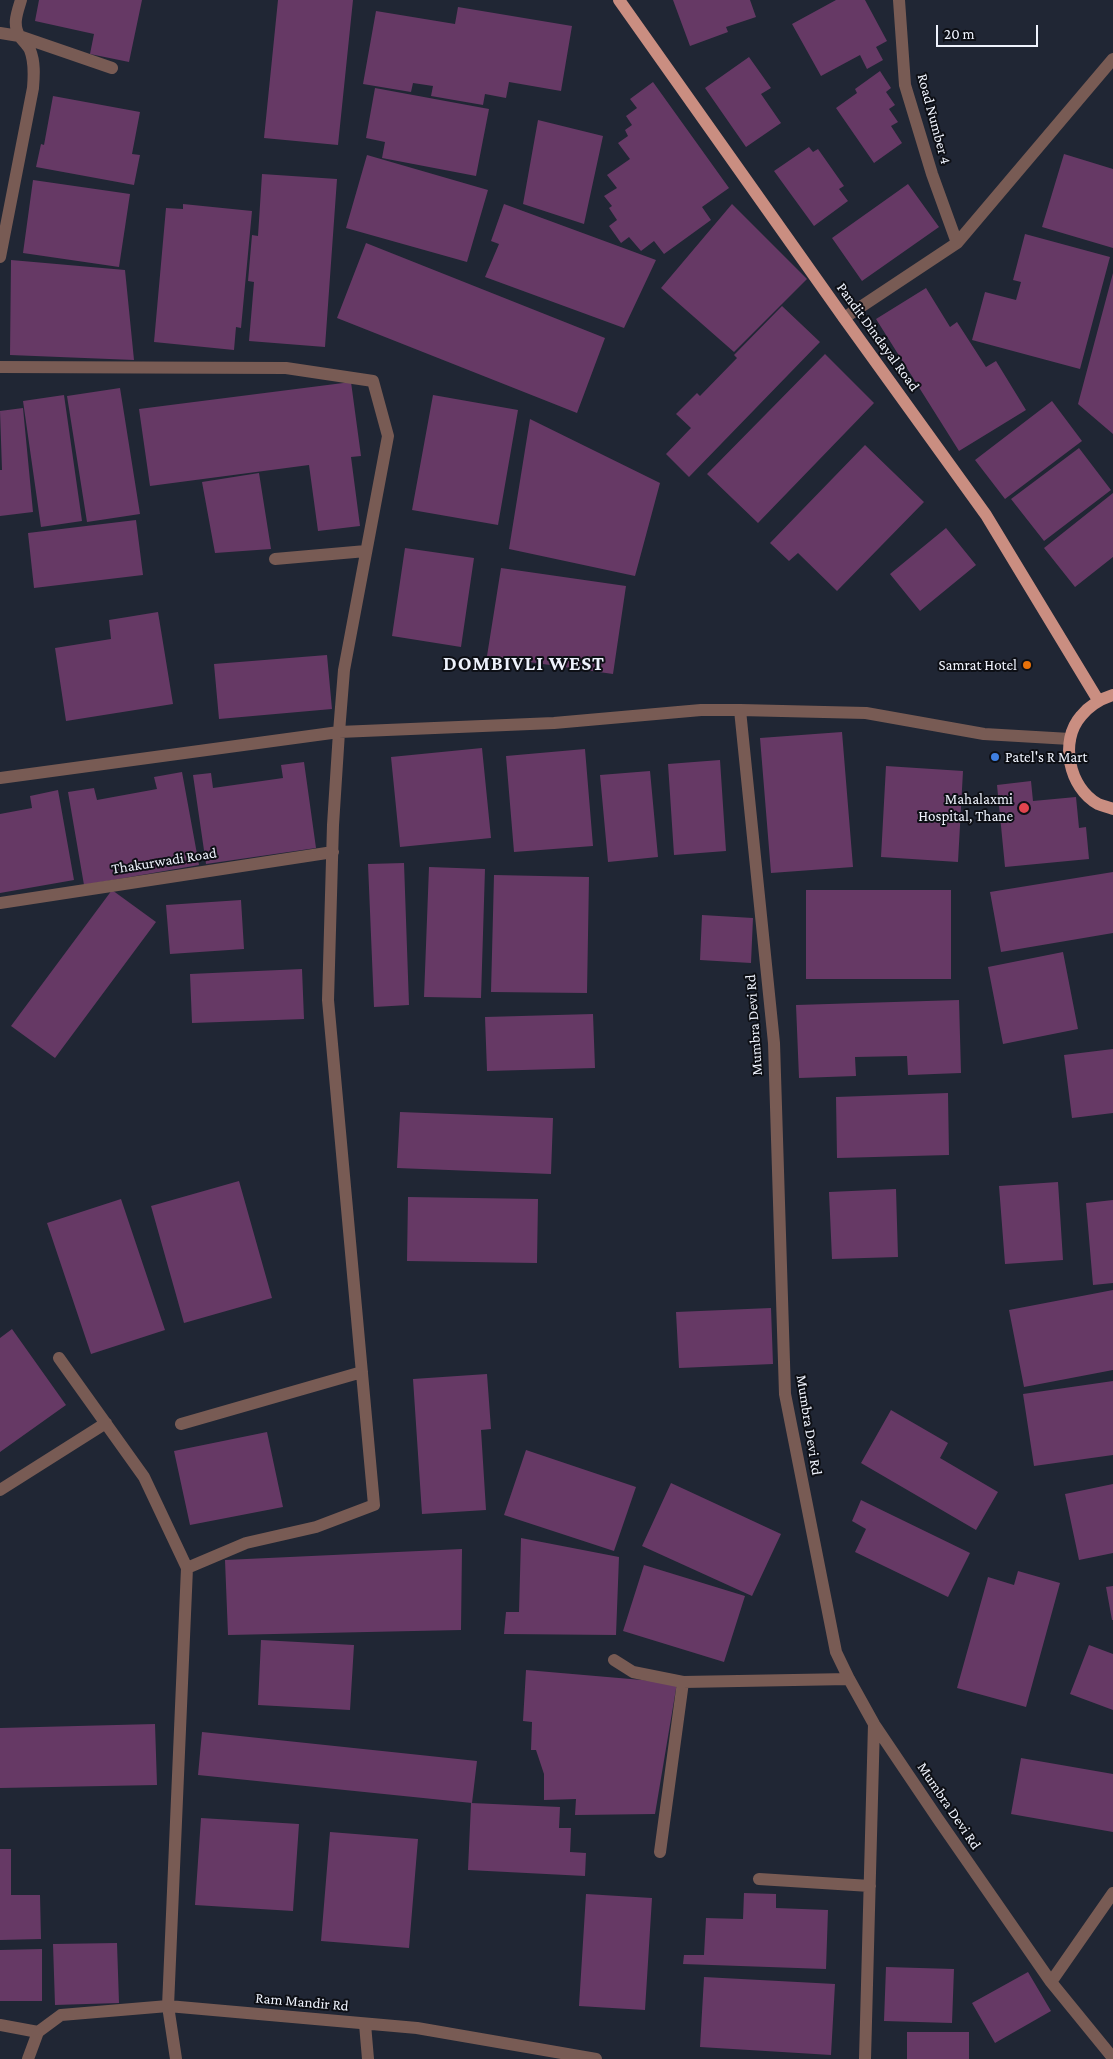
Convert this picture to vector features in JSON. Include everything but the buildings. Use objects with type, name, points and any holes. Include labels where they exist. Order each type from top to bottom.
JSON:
[{"type":"main road","name":"Pandit Dindayal Road","points":[[619,0],[986,515],[1098,700]]},
{"type":"main road","points":[[1113,695],[1098,700],[1080,716],[1070,739],[1070,764],[1079,786],[1098,804],[1113,809]]},
{"type":"street","points":[[0,257],[34,88],[34,68],[30,49],[16,28],[16,18],[21,0]]},
{"type":"street","name":"Road Number 4","points":[[899,0],[905,85],[932,174],[957,243]]},
{"type":"street","points":[[0,33],[20,36],[112,68]]},
{"type":"street","points":[[844,318],[957,243],[1113,59]]},
{"type":"street","points":[[0,366],[286,368],[373,381],[388,436],[344,670],[338,732],[328,1000],[374,1506],[316,1526],[246,1543],[187,1568]]},
{"type":"street","points":[[275,559],[366,551]]},
{"type":"street","points":[[0,778],[338,732],[554,723],[701,710],[866,712],[984,734],[1070,739]]},
{"type":"street","name":"Mumbra Devi Rd","points":[[740,710],[774,1043],[785,1394],[836,1652],[874,1724],[1051,1982],[1113,2058]]},
{"type":"street","name":"Thakurwadi Road","points":[[0,903],[333,852]]},
{"type":"street","points":[[59,1358],[144,1476],[187,1568],[168,2006],[176,2059]]},
{"type":"street","points":[[181,1424],[362,1372]]},
{"type":"street","points":[[0,1490],[106,1423]]},
{"type":"street","points":[[614,1660],[633,1672],[683,1682],[849,1679]]},
{"type":"street","points":[[660,1852],[683,1682]]},
{"type":"street","points":[[865,2059],[874,1724]]},
{"type":"street","points":[[759,1879],[870,1886]]},
{"type":"street","points":[[1051,1982],[1113,1892]]},
{"type":"street","name":"Ram Mandir Rd","points":[[38,2032],[61,2015],[168,2006],[417,2028],[596,2059]]},
{"type":"street","points":[[365,2024],[368,2059]]},
{"type":"street","points":[[0,2025],[38,2032],[28,2059]]},
{"type":"place","name":"Samrat Hotel","points":[[1027,665]]},
{"type":"place","name":"Patel's R Mart","points":[[995,757]]},
{"type":"place","name":"Mahalaxmi Hospital, Thane","points":[[1024,808]]},
{"type":"district","name":"DOMBIVLI WEST","points":[[524,664]]}]
